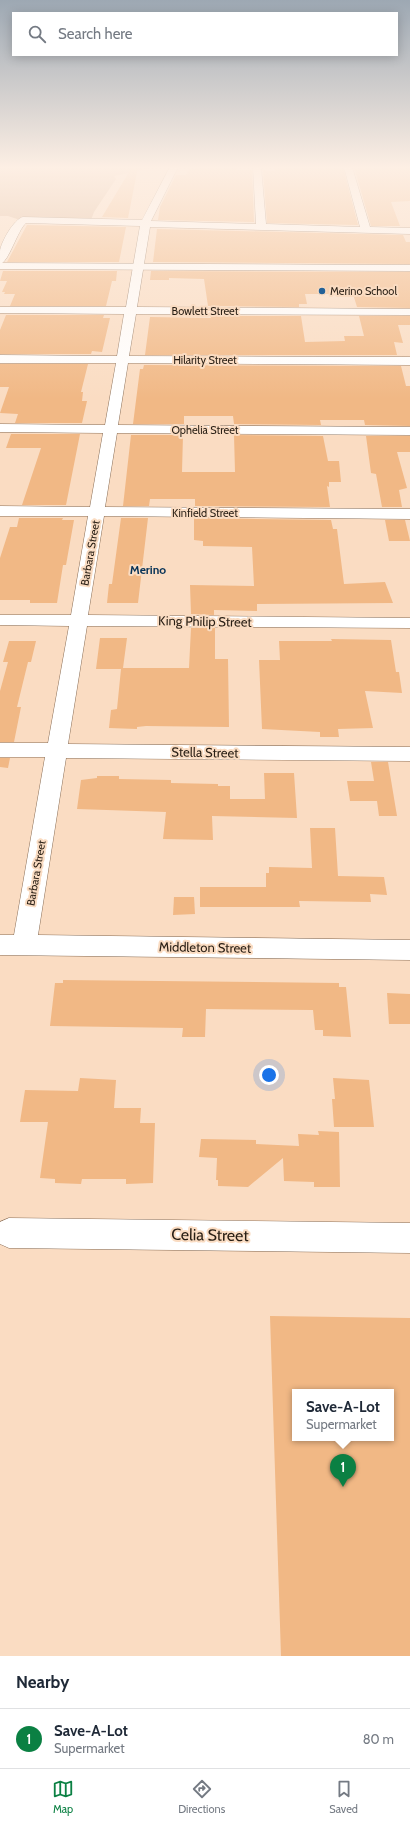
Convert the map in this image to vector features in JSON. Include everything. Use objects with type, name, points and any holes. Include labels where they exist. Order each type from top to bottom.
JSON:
[{"type":"street","points":[[0,261],[8,244]]},
{"type":"street","name":"Barbara Street","points":[[24,945],[142,244]]},
{"type":"street","points":[[0,266],[410,268]]},
{"type":"street","name":"Bowlett Street","points":[[0,310],[410,312]]},
{"type":"street","name":"Hilarity Street","points":[[0,359],[410,361]]},
{"type":"street","name":"Ophelia Street","points":[[0,428],[410,431]]},
{"type":"street","name":"Kinfield Street","points":[[0,511],[410,514]]},
{"type":"street","name":"King Philip Street","points":[[0,620],[410,623]]},
{"type":"street","name":"Stella Street","points":[[0,750],[410,754]]},
{"type":"street","name":"Middleton Street","points":[[0,945],[410,950]]},
{"type":"street","name":"Celia Street","points":[[9,1233],[410,1238]]},
{"type":"building","points":[[17,244],[123,244],[119,262],[7,262]]},
{"type":"building","points":[[155,244],[410,244],[410,264],[153,262]]},
{"type":"building","points":[[3,271],[117,271],[116,281],[112,281],[106,306],[10,306],[15,294],[4,294],[5,292],[2,292],[7,281],[0,281]]},
{"type":"building","points":[[151,271],[410,272],[410,308],[357,307],[353,294],[305,294],[307,304],[299,304],[299,307],[208,306],[204,279],[169,278],[169,280],[150,280]]},
{"type":"building","points":[[6,315],[104,315],[103,318],[110,318],[102,352],[92,351],[91,354],[0,354],[0,330]]},
{"type":"building","points":[[210,316],[301,316],[305,342],[345,341],[344,336],[364,336],[359,316],[410,316],[410,325],[398,325],[403,343],[394,342],[397,355],[145,355],[150,317],[211,318]]},
{"type":"building","points":[[0,364],[88,364],[81,392],[83,392],[82,401],[87,401],[82,423],[15,423],[18,414],[0,413],[9,387],[0,387]]},
{"type":"building","points":[[144,365],[401,366],[406,386],[410,386],[410,426],[365,425],[364,420],[320,420],[321,425],[234,424],[233,416],[184,416],[184,424],[133,424],[140,369],[143,369]]},
{"type":"building","points":[[11,434],[80,434],[66,505],[22,505],[41,448],[6,448]]},
{"type":"building","points":[[131,435],[183,435],[182,472],[235,472],[234,435],[323,436],[328,461],[339,461],[341,482],[329,482],[329,487],[327,486],[330,507],[195,506],[195,499],[150,499],[149,506],[123,506]]},
{"type":"building","points":[[366,436],[410,436],[410,452],[397,452],[407,488],[399,490],[402,507],[382,507],[376,474],[371,473]]},
{"type":"building","points":[[19,518],[63,518],[62,520],[74,520],[66,565],[63,565],[57,603],[30,603],[30,600],[0,600],[0,558],[10,527],[17,527]]},
{"type":"building","points":[[121,518],[148,518],[138,603],[107,603],[109,584],[112,584]]},
{"type":"building","points":[[194,518],[331,520],[333,529],[337,529],[344,584],[385,582],[393,603],[257,604],[257,611],[214,610],[214,615],[191,614],[190,585],[254,586],[252,547],[203,546],[203,541],[194,540]]},
{"type":"building","points":[[385,520],[405,520],[410,541],[389,541]]},
{"type":"building","points":[[191,628],[215,628],[215,659],[228,659],[229,727],[146,726],[137,727],[137,729],[109,728],[111,710],[117,709],[121,669],[96,669],[100,638],[127,638],[123,668],[189,668]]},
{"type":"building","points":[[331,639],[391,640],[396,672],[399,672],[402,693],[365,691],[373,728],[338,729],[339,737],[320,737],[320,732],[262,729],[259,660],[280,660],[279,641],[332,641]]},
{"type":"building","points":[[9,641],[36,641],[31,662],[28,662],[17,707],[21,707],[14,742],[0,742],[0,691],[8,662],[3,662]]},
{"type":"building","points":[[0,758],[10,758],[8,768],[0,767]]},
{"type":"building","points":[[371,762],[388,762],[397,816],[379,816],[377,801],[350,801],[347,781],[374,781]]},
{"type":"building","points":[[264,773],[294,773],[297,818],[212,816],[213,840],[163,839],[166,812],[77,809],[81,780],[97,778],[97,776],[119,776],[119,779],[171,780],[171,783],[218,784],[218,786],[230,786],[230,799],[265,799]]},
{"type":"building","points":[[310,828],[335,828],[338,876],[384,877],[387,895],[370,894],[371,902],[299,901],[300,907],[200,907],[200,887],[266,887],[266,873],[269,873],[269,867],[312,868]]},
{"type":"building","points":[[174,897],[194,897],[195,914],[173,915]]},
{"type":"building","points":[[63,980],[339,983],[339,987],[346,987],[351,1037],[323,1036],[323,1030],[315,1030],[313,1010],[206,1009],[205,1037],[182,1037],[183,1028],[50,1026],[55,983],[63,983]]},
{"type":"building","points":[[387,993],[410,994],[410,1024],[389,1024]]},
{"type":"building","points":[[80,1078],[116,1080],[114,1108],[141,1108],[140,1123],[155,1123],[153,1183],[126,1184],[126,1179],[82,1179],[81,1184],[55,1183],[55,1179],[40,1178],[48,1122],[20,1122],[25,1090],[78,1091]]},
{"type":"building","points":[[333,1078],[369,1080],[374,1127],[334,1127],[332,1099],[335,1099]]},
{"type":"building","points":[[318,1131],[339,1132],[340,1187],[314,1187],[314,1182],[284,1181],[283,1158],[248,1187],[218,1186],[218,1180],[216,1180],[217,1158],[199,1157],[201,1139],[256,1140],[256,1144],[299,1146],[298,1134],[319,1135]]},
{"type":"building","points":[[270,1316],[410,1318],[410,1656],[281,1656]]},
{"type":"place","name":"Merino School","points":[[322,291]]},
{"type":"place","name":"Save-A-Lot","points":[[343,1487]]},
{"type":"district","name":"Merino","points":[[148,569]]}]
